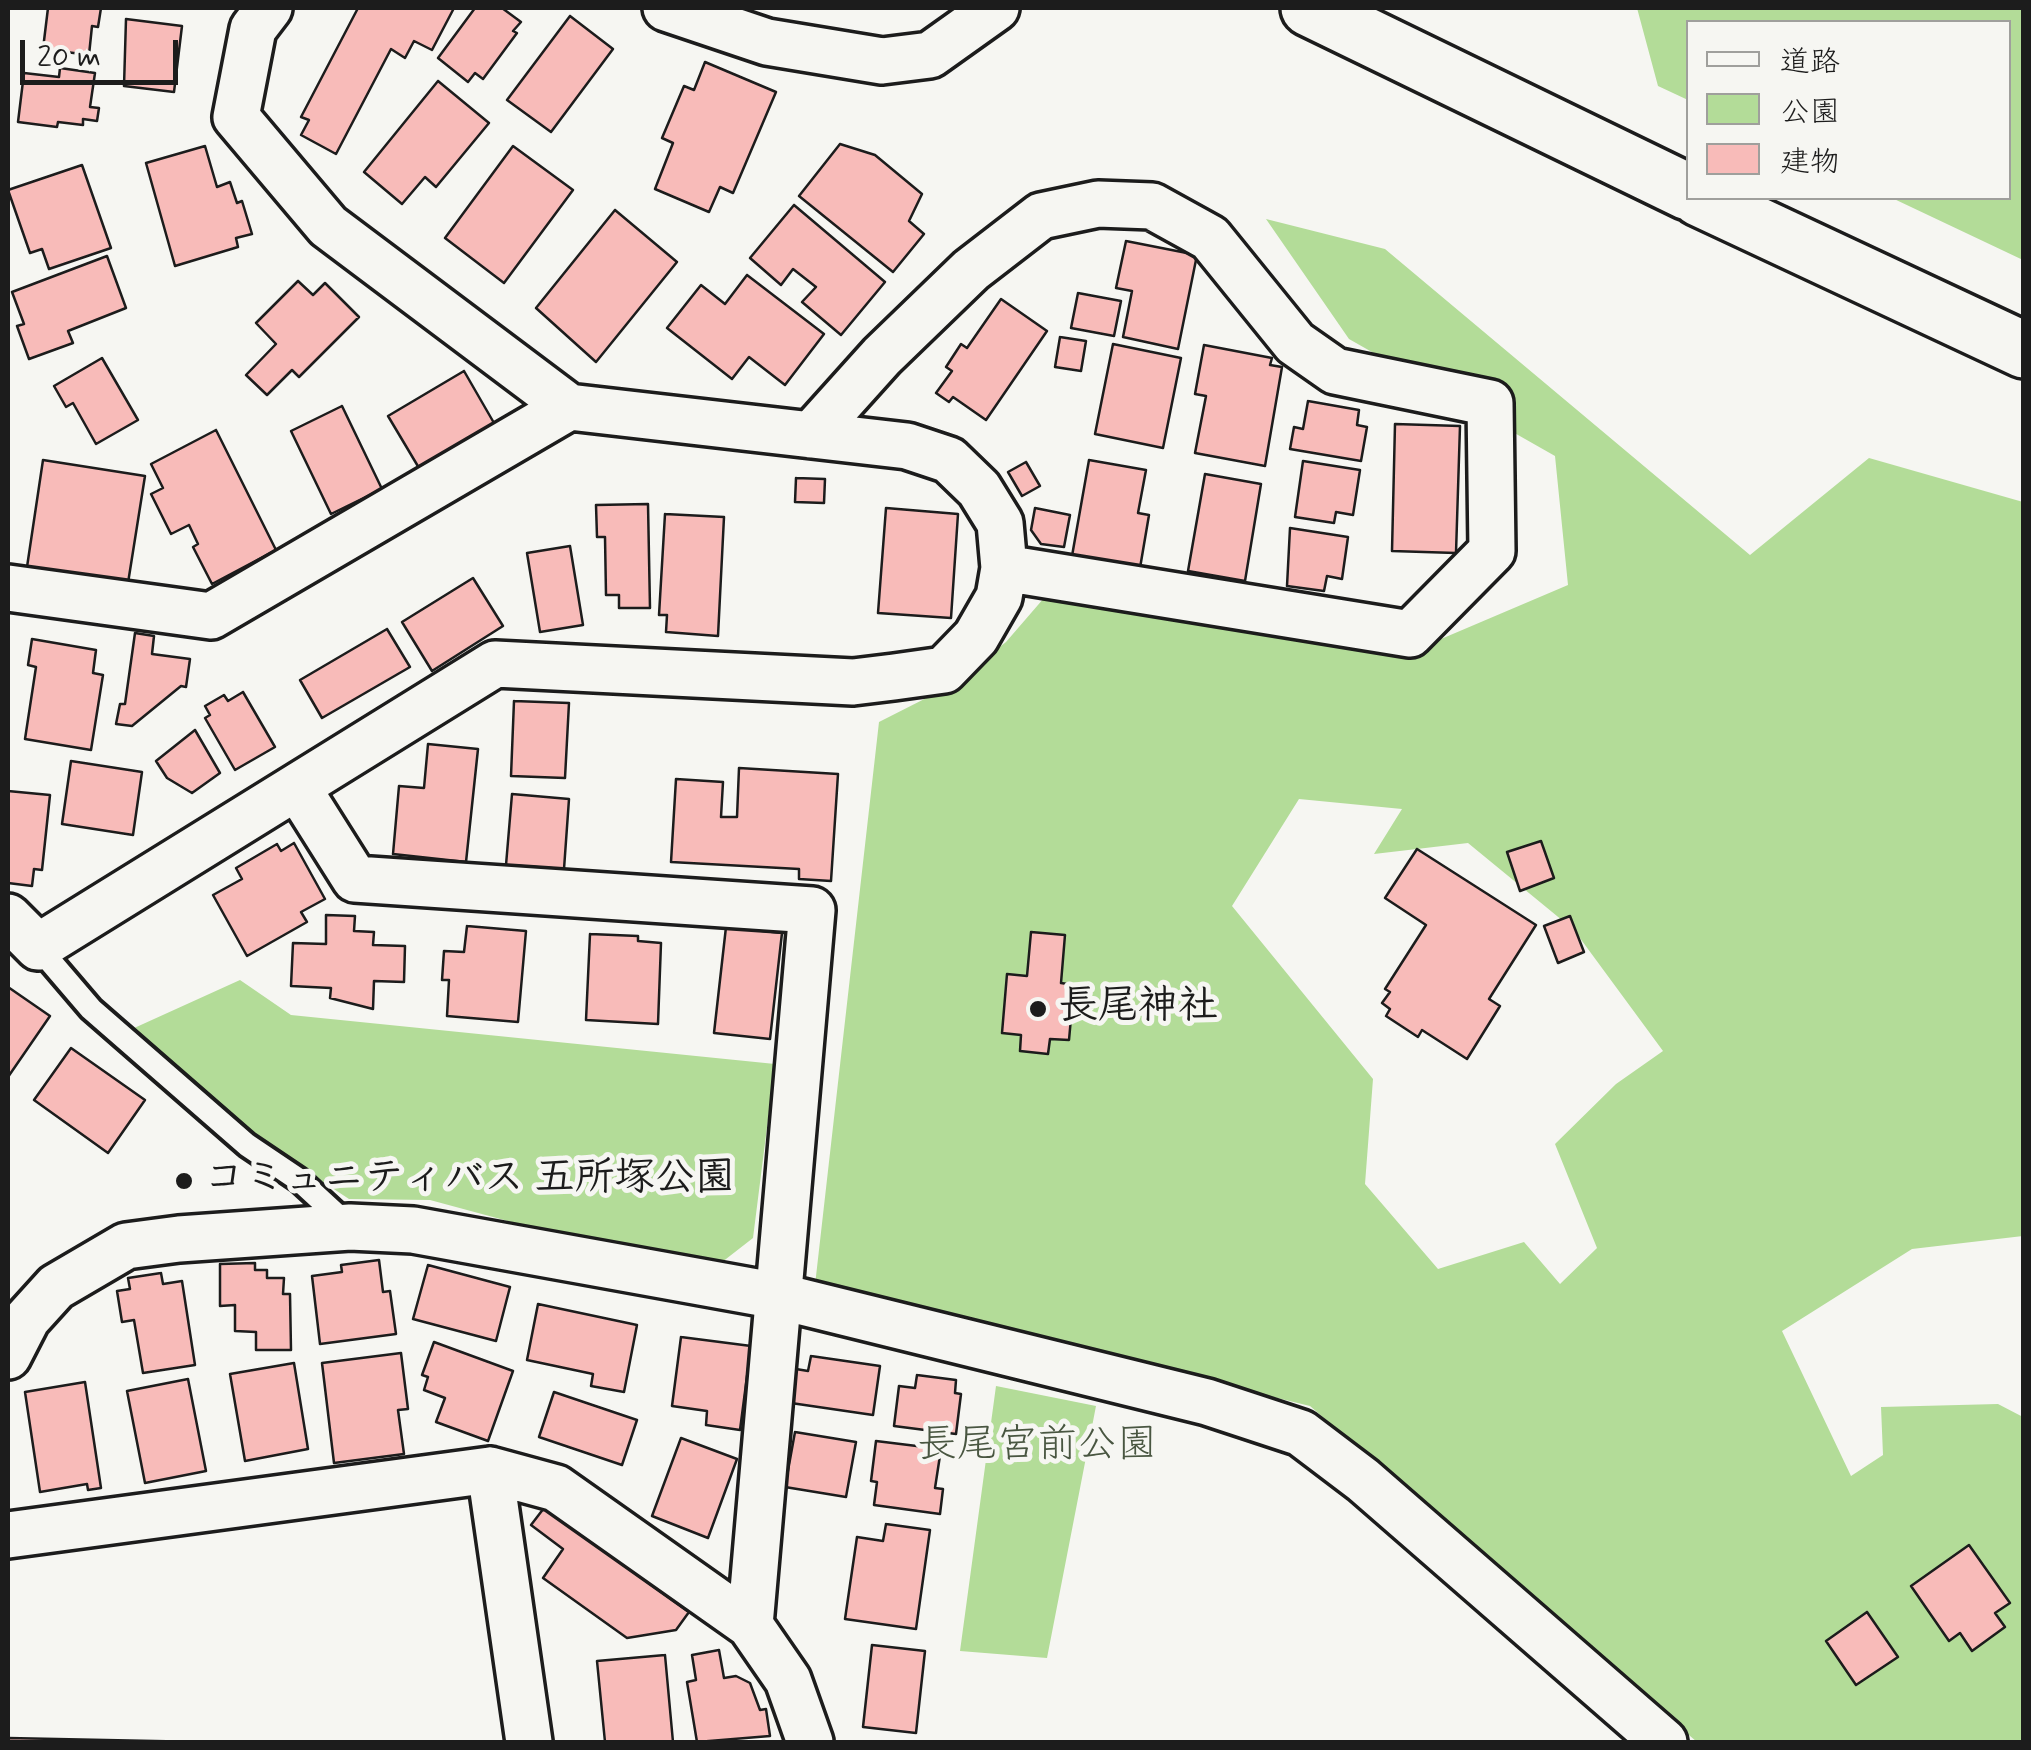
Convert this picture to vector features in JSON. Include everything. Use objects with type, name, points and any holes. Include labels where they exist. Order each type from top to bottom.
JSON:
[{"type":"street","points":[[23,932],[298,787],[495,664],[853,682],[944,670],[976,637],[999,597],[1004,568],[1000,523],[979,489],[949,460],[907,446],[569,407],[328,226],[236,117],[254,29],[269,8]]},
{"type":"street","points":[[666,8],[766,42],[882,61],[930,56],[996,8]]},
{"type":"street","points":[[1309,8],[1686,191]]},
{"type":"street","points":[[1703,200],[2024,350]]},
{"type":"street","points":[[812,436],[882,356],[971,270],[1041,216],[1098,204],[1152,206],[1210,238],[1296,344],[1335,371],[1490,403],[1492,550],[1410,634],[1004,568]]},
{"type":"street","points":[[8,588],[211,616],[569,407]]},
{"type":"street","points":[[298,787],[355,879],[812,910],[750,1625]]},
{"type":"street","points":[[8,1356],[27,1319],[56,1287],[126,1246],[350,1227],[412,1230],[778,1296],[1207,1402],[1300,1432],[1363,1480],[1664,1742]]},
{"type":"street","points":[[490,1470],[529,1742]]},
{"type":"street","points":[[8,1535],[490,1470],[556,1488],[750,1625],[788,1680],[810,1742]]},
{"type":"lane","points":[[23,932],[91,1009],[247,1145],[299,1180],[350,1227]]},
{"type":"green space","points":[[1637,8],[2023,8],[2023,260],[1896,200],[2011,200],[2011,20],[1686,20],[1686,99],[1658,86]]},
{"type":"green space","points":[[1266,219],[1385,249],[1750,555],[1869,458],[2023,502],[2023,1236],[1912,1249],[1782,1331],[1851,1476],[1883,1455],[1881,1407],[1998,1404],[2023,1417],[2023,1742],[1697,1742],[1310,1406],[815,1285],[879,722],[950,686],[1006,642],[1044,598],[1434,642],[1568,585],[1555,456],[1349,339]],"holes":[[[1299,799],[1402,809],[1374,854],[1468,843],[1574,930],[1663,1051],[1616,1084],[1555,1144],[1597,1248],[1560,1284],[1524,1242],[1438,1269],[1365,1184],[1373,1079],[1232,906]]]},
{"type":"green space","points":[[240,980],[291,1015],[775,1064],[753,1238],[717,1266],[567,1237],[430,1200],[349,1199],[238,1126],[132,1029]]},
{"type":"green space","name":"長尾宮前公園","points":[[996,1386],[1096,1406],[1047,1658],[960,1651]]},
{"type":"building","points":[[48,8],[101,8],[98,27],[92,26],[89,55],[43,49]]},
{"type":"building","points":[[358,8],[454,8],[432,50],[414,41],[405,58],[391,49],[336,154],[301,135],[309,120],[301,117]]},
{"type":"building","points":[[475,8],[502,8],[521,22],[483,79],[475,73],[468,82],[438,58]]},
{"type":"building","points":[[570,16],[613,49],[551,132],[507,100]]},
{"type":"building","points":[[126,19],[182,26],[174,92],[124,86]]},
{"type":"building","points":[[705,62],[776,92],[733,193],[720,187],[709,212],[655,189],[673,143],[662,138],[684,86],[694,90]]},
{"type":"building","points":[[60,68],[95,73],[90,107],[99,108],[97,121],[83,119],[83,125],[58,122],[57,127],[18,122],[24,73],[59,77]]},
{"type":"building","points":[[438,81],[489,123],[436,187],[425,177],[402,204],[364,172]]},
{"type":"building","points":[[840,144],[875,155],[922,194],[909,221],[924,234],[893,272],[799,196]]},
{"type":"building","points":[[205,146],[217,187],[230,182],[237,203],[242,201],[252,234],[236,238],[238,247],[175,266],[146,163]]},
{"type":"building","points":[[513,146],[573,190],[504,283],[445,238]]},
{"type":"building","points":[[82,165],[111,248],[49,269],[42,249],[30,253],[8,190]]},
{"type":"building","points":[[794,205],[885,282],[841,335],[802,302],[816,287],[793,269],[781,285],[750,258]]},
{"type":"building","points":[[615,210],[677,262],[596,362],[536,308]]},
{"type":"building","points":[[1126,241],[1197,255],[1178,349],[1123,337],[1132,291],[1116,288]]},
{"type":"building","points":[[107,256],[126,308],[68,331],[73,343],[29,359],[17,326],[24,324],[12,292]]},
{"type":"building","points":[[747,275],[824,334],[785,385],[749,357],[732,379],[667,328],[701,285],[725,304]]},
{"type":"building","points":[[298,281],[313,295],[325,283],[359,317],[299,377],[292,370],[267,395],[246,375],[276,344],[256,323]]},
{"type":"building","points":[[1078,293],[1121,301],[1114,336],[1071,328]]},
{"type":"building","points":[[1001,299],[1047,331],[986,420],[953,397],[949,402],[936,393],[952,371],[946,367],[961,344],[967,348]]},
{"type":"building","points":[[1060,337],[1086,341],[1081,371],[1055,367]]},
{"type":"building","points":[[1113,344],[1181,358],[1163,448],[1095,434]]},
{"type":"building","points":[[1204,345],[1272,358],[1270,365],[1282,367],[1265,466],[1195,453],[1206,396],[1195,394]]},
{"type":"building","points":[[102,358],[138,420],[96,444],[73,403],[66,407],[54,386]]},
{"type":"building","points":[[464,371],[494,423],[419,468],[388,416]]},
{"type":"building","points":[[1308,401],[1359,410],[1357,425],[1367,427],[1361,461],[1290,449],[1294,427],[1303,429]]},
{"type":"building","points":[[342,406],[382,489],[331,514],[291,431]]},
{"type":"building","points":[[1395,424],[1460,426],[1456,553],[1392,551]]},
{"type":"building","points":[[216,430],[276,550],[212,584],[193,547],[198,544],[189,525],[171,534],[151,494],[163,488],[151,464]]},
{"type":"building","points":[[43,460],[145,476],[128,583],[27,567]]},
{"type":"building","points":[[1089,460],[1146,470],[1138,513],[1149,515],[1140,568],[1072,556]]},
{"type":"building","points":[[1303,461],[1360,470],[1353,515],[1336,512],[1334,523],[1295,517]]},
{"type":"building","points":[[1026,462],[1040,486],[1022,496],[1008,472]]},
{"type":"building","points":[[1205,474],[1261,484],[1245,581],[1188,571]]},
{"type":"building","points":[[796,478],[825,479],[824,503],[795,502]]},
{"type":"building","points":[[648,504],[650,608],[619,608],[619,595],[606,595],[605,537],[597,537],[596,505]]},
{"type":"building","points":[[886,508],[958,514],[951,618],[878,613]]},
{"type":"building","points":[[1035,508],[1070,515],[1064,547],[1041,544],[1031,530]]},
{"type":"building","points":[[665,514],[724,517],[718,636],[666,632],[667,615],[659,615]]},
{"type":"building","points":[[1290,528],[1348,537],[1342,579],[1327,576],[1324,591],[1287,586]]},
{"type":"building","points":[[570,546],[583,625],[540,632],[527,553]]},
{"type":"building","points":[[473,578],[503,626],[432,671],[402,622]]},
{"type":"building","points":[[387,629],[410,667],[322,718],[300,680]]},
{"type":"building","points":[[135,633],[154,636],[152,654],[190,659],[186,687],[181,686],[132,726],[116,724],[120,704],[125,704]]},
{"type":"building","points":[[32,639],[96,650],[93,673],[103,675],[91,750],[25,739],[36,667],[28,665]]},
{"type":"building","points":[[243,692],[275,747],[235,770],[205,718],[210,715],[205,706],[224,695],[228,701]]},
{"type":"building","points":[[514,701],[569,703],[565,778],[511,776]]},
{"type":"building","points":[[195,730],[220,773],[192,793],[167,778],[156,761]]},
{"type":"building","points":[[428,744],[478,749],[466,862],[393,854],[399,786],[424,788]]},
{"type":"building","points":[[71,761],[142,772],[133,835],[62,824]]},
{"type":"building","points":[[739,768],[838,774],[831,881],[799,879],[799,869],[671,862],[676,779],[723,782],[721,817],[737,817]]},
{"type":"building","points":[[8,791],[50,795],[42,870],[34,869],[32,886],[8,883]]},
{"type":"building","points":[[512,794],[569,799],[564,869],[506,865]]},
{"type":"building","points":[[1541,841],[1554,878],[1520,891],[1507,852]]},
{"type":"building","points":[[294,843],[325,899],[301,912],[307,922],[247,956],[213,895],[242,879],[236,868],[277,844],[281,851]]},
{"type":"building","points":[[1417,849],[1536,925],[1489,999],[1500,1006],[1467,1059],[1422,1030],[1418,1037],[1386,1016],[1390,1009],[1382,1003],[1390,992],[1385,989],[1426,925],[1385,898]]},
{"type":"building","points":[[326,915],[355,916],[354,931],[374,932],[373,945],[405,946],[404,982],[374,981],[373,1009],[330,998],[331,988],[291,986],[293,943],[326,944]]},
{"type":"building","points":[[1570,916],[1584,952],[1558,963],[1544,926]]},
{"type":"building","points":[[467,926],[526,931],[518,1022],[447,1016],[449,980],[442,980],[444,951],[464,952]]},
{"type":"building","points":[[726,927],[782,933],[770,1039],[714,1033]]},
{"type":"building","name":"長尾神社","points":[[1031,932],[1065,935],[1061,983],[1074,985],[1069,1040],[1050,1039],[1048,1054],[1020,1051],[1021,1035],[1002,1033],[1007,974],[1027,976]]},
{"type":"building","points":[[590,934],[638,936],[638,941],[661,943],[658,1024],[586,1020]]},
{"type":"building","points":[[8,987],[50,1016],[8,1077]]},
{"type":"building","points":[[71,1048],[145,1100],[108,1153],[34,1100]]},
{"type":"building","points":[[379,1260],[383,1292],[390,1291],[396,1334],[320,1344],[312,1276],[342,1272],[341,1265]]},
{"type":"building","points":[[255,1263],[255,1270],[267,1270],[267,1278],[284,1278],[283,1294],[290,1294],[291,1350],[256,1350],[256,1332],[235,1331],[235,1305],[220,1306],[220,1264]]},
{"type":"building","points":[[428,1265],[510,1287],[496,1341],[413,1319]]},
{"type":"building","points":[[161,1273],[163,1284],[182,1281],[195,1365],[143,1373],[134,1320],[122,1322],[117,1291],[130,1289],[128,1278]]},
{"type":"building","points":[[538,1304],[637,1325],[624,1392],[591,1386],[593,1374],[527,1360]]},
{"type":"building","points":[[681,1337],[751,1346],[740,1430],[706,1425],[707,1411],[672,1406]]},
{"type":"building","points":[[434,1342],[513,1371],[488,1441],[436,1422],[445,1398],[424,1390],[428,1377],[422,1375]]},
{"type":"building","points":[[401,1353],[408,1409],[398,1410],[404,1454],[334,1463],[322,1363]]},
{"type":"building","points":[[811,1356],[880,1366],[873,1415],[791,1403],[796,1369],[808,1371]]},
{"type":"building","points":[[294,1363],[308,1449],[245,1461],[230,1374]]},
{"type":"building","points":[[917,1375],[956,1380],[955,1393],[961,1394],[956,1434],[894,1426],[899,1386],[915,1388]]},
{"type":"building","points":[[188,1379],[206,1471],[145,1483],[127,1391]]},
{"type":"building","points":[[85,1382],[101,1488],[88,1490],[87,1484],[40,1492],[25,1392]]},
{"type":"building","points":[[554,1392],[637,1420],[622,1465],[539,1437]]},
{"type":"building","points":[[795,1432],[856,1442],[846,1497],[785,1487]]},
{"type":"building","points":[[681,1438],[737,1459],[708,1538],[652,1516]]},
{"type":"building","points":[[876,1441],[941,1449],[935,1488],[943,1489],[940,1514],[874,1505],[877,1482],[871,1481]]},
{"type":"building","points":[[544,1508],[689,1612],[676,1630],[627,1638],[543,1578],[563,1549],[531,1525]]},
{"type":"building","points":[[886,1524],[930,1530],[916,1629],[845,1619],[857,1537],[883,1541]]},
{"type":"building","points":[[1969,1545],[2010,1603],[1995,1613],[2005,1627],[1972,1651],[1960,1633],[1949,1641],[1911,1586]]},
{"type":"building","points":[[1867,1612],[1898,1657],[1856,1685],[1826,1641]]},
{"type":"building","points":[[872,1645],[925,1651],[916,1733],[863,1727]]},
{"type":"building","points":[[719,1650],[724,1678],[736,1676],[750,1683],[760,1710],[766,1709],[770,1736],[697,1742],[687,1682],[696,1680],[692,1655]]},
{"type":"building","points":[[665,1655],[673,1742],[605,1742],[597,1661]]},
{"type":"building","points":[[8,1738],[203,1742],[8,1742]]},
{"type":"place","name":"長尾神社","points":[[1038,1009]]},
{"type":"place","name":"コミュニティバス 五所塚公園","points":[[184,1181]]}]
